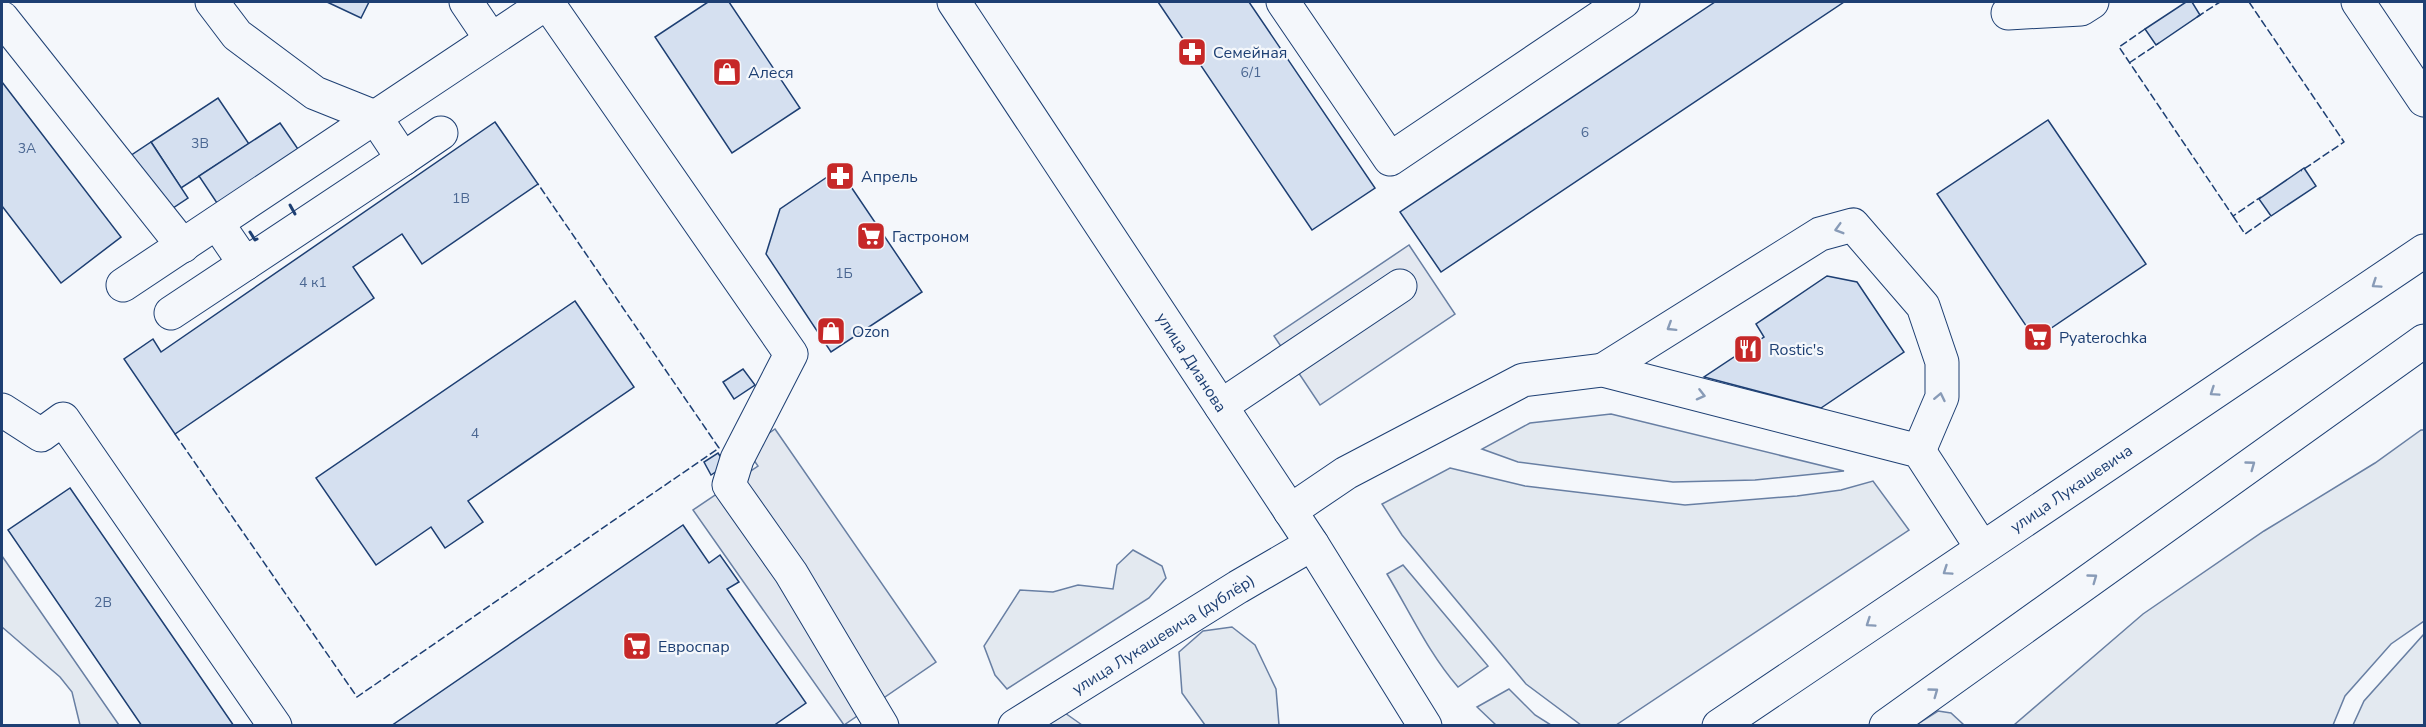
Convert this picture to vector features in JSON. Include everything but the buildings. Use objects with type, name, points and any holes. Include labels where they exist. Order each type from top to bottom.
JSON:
[{"type":"main road","points":[[212,2],[237,35],[315,93],[375,117],[403,159]]},
{"type":"main road","points":[[466,2],[491,39]]},
{"type":"main road","points":[[123,285],[548,2],[790,354],[737,459],[729,485],[790,573],[882,726]]},
{"type":"main road","name":"улица Дианова","points":[[954,2],[1312,544],[1425,726]]},
{"type":"main road","points":[[1284,2],[1390,159],[1623,2]]},
{"type":"main road","points":[[2008,13],[2081,9],[2092,2]]},
{"type":"main road","points":[[2358,2],[2424,100]]},
{"type":"main road","points":[[2,18],[183,246]]},
{"type":"main road","points":[[171,313],[441,133]]},
{"type":"main road","points":[[217,223],[245,264]]},
{"type":"main road","points":[[1603,370],[1820,234],[1853,225],[1923,306],[1942,362],[1942,397],[1919,451]]},
{"type":"main road","name":"улица Лукашевича","points":[[1719,726],[2424,251]]},
{"type":"main road","points":[[1221,406],[1400,285]]},
{"type":"main road","points":[[1886,726],[2424,341]]},
{"type":"main road","points":[[1290,511],[1346,473],[1523,380],[1603,370],[1919,451],[1982,548]]},
{"type":"main road","points":[[2,410],[41,435],[63,419],[275,726]]},
{"type":"main road","name":"улица Лукашевича (дублёр)","points":[[1015,726],[1238,587],[1312,544]]},
{"type":"shaded area","points":[[1409,245],[1455,314],[1320,405],[1274,336]]},
{"type":"shaded area","points":[[1611,414],[1844,471],[1755,480],[1673,482],[1518,462],[1482,449],[1530,423]]},
{"type":"shaded area","points":[[775,429],[936,662],[844,725],[693,510],[758,466],[746,449]]},
{"type":"shaded area","points":[[2424,430],[2424,621],[2391,644],[2345,696],[2333,725],[2014,725],[2143,614],[2264,531],[2375,463]]},
{"type":"shaded area","points":[[1450,468],[1525,486],[1685,505],[1797,496],[1841,490],[1873,481],[1909,530],[1616,725],[1581,725],[1526,684],[1402,535],[1382,504]]},
{"type":"shaded area","points":[[1133,550],[1162,566],[1166,578],[1149,598],[1007,689],[995,675],[984,646],[1020,590],[1053,592],[1078,585],[1113,589],[1117,565]]},
{"type":"shaded area","points":[[2,556],[119,725],[80,725],[72,692],[60,677],[2,627]]},
{"type":"shaded area","points":[[1403,565],[1488,666],[1458,687],[1429,647],[1387,574]]},
{"type":"shaded area","points":[[1232,627],[1255,645],[1276,689],[1279,725],[1205,725],[1182,693],[1179,652],[1203,631]]},
{"type":"shaded area","points":[[2424,634],[2424,725],[2353,725],[2364,701]]},
{"type":"shaded area","points":[[1509,689],[1535,715],[1551,725],[1496,725],[1477,707]]},
{"type":"shaded area","points":[[1938,711],[1951,713],[1964,725],[1916,725]]},
{"type":"shaded area","points":[[1065,713],[1082,725],[1041,726]]},
{"type":"fence","points":[[2197,17],[2220,2]]},
{"type":"fence","points":[[2249,2],[2344,142],[2301,171]]},
{"type":"fence","points":[[2145,29],[2119,47],[2233,216],[2261,197]]},
{"type":"fence","points":[[2129,63],[2159,43]]},
{"type":"fence","points":[[175,434],[357,697],[719,448],[538,184]]},
{"type":"fence","points":[[2233,216],[2245,234],[2271,216]]},
{"type":"wall","points":[[290,205],[295,214]]},
{"type":"wall","points":[[250,232],[255,240],[257,239]]},
{"type":"place","name":"Семейная","points":[[1192,52]]},
{"type":"place","name":"Алеся","points":[[727,72]]},
{"type":"place","name":"Апрель","points":[[840,176]]},
{"type":"place","name":"Гастроном","points":[[871,236]]},
{"type":"place","name":"Ozon","points":[[831,331]]},
{"type":"place","name":"Pyaterochka","points":[[2038,337]]},
{"type":"place","name":"Rostic's","points":[[1748,349]]},
{"type":"place","name":"Евроспар","points":[[637,646]]}]
